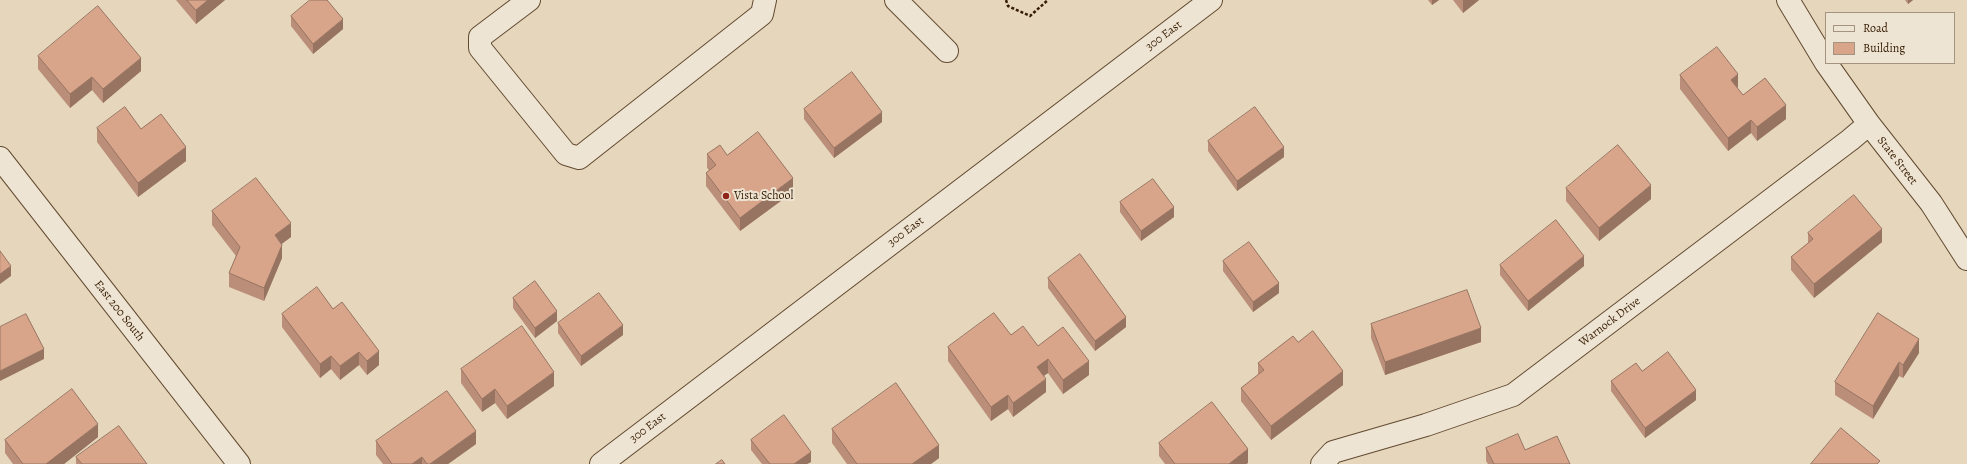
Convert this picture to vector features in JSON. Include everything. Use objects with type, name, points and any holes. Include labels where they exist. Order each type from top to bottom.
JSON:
[{"type":"street","points":[[529,0],[480,37],[480,48],[566,154],[579,158],[762,14],[765,0]]},
{"type":"street","points":[[896,0],[947,52]]},
{"type":"street","name":"300 East","points":[[601,464],[1211,0]]},
{"type":"street","name":"State Street","points":[[1788,0],[1825,61]]},
{"type":"street","name":"State Street","points":[[1827,64],[1869,124],[1931,203],[1967,259]]},
{"type":"street","name":"Warnock Drive","points":[[1322,464],[1333,452],[1426,425],[1512,395],[1844,145],[1869,124]]},
{"type":"street","name":"East 200 South","points":[[0,158],[239,464]]},
{"type":"path","points":[[1006,0],[1008,6],[1030,16],[1048,0]]},
{"type":"building","points":[[187,0],[208,0],[196,10]]},
{"type":"building","points":[[310,0],[327,0],[343,19],[313,44],[291,16]]},
{"type":"building","points":[[98,6],[141,58],[103,89],[92,77],[70,94],[38,56]]},
{"type":"building","points":[[1717,47],[1738,74],[1731,80],[1743,95],[1765,78],[1786,105],[1757,127],[1751,120],[1728,138],[1680,75]]},
{"type":"building","points":[[852,72],[882,112],[834,148],[804,109]]},
{"type":"building","points":[[125,107],[141,129],[161,114],[186,147],[138,183],[97,128]]},
{"type":"building","points":[[1255,107],[1284,147],[1237,181],[1208,141]]},
{"type":"building","points":[[758,132],[793,178],[740,218],[706,173],[716,165],[707,154],[720,145],[727,155]]},
{"type":"building","points":[[1618,145],[1651,185],[1599,228],[1566,188]]},
{"type":"building","points":[[256,178],[291,223],[275,235],[282,245],[264,288],[229,273],[240,247],[212,211]]},
{"type":"building","points":[[1153,179],[1174,207],[1141,231],[1120,202]]},
{"type":"building","points":[[1854,195],[1882,229],[1814,284],[1791,257],[1813,239],[1808,233]]},
{"type":"building","points":[[1556,220],[1584,256],[1528,301],[1500,265]]},
{"type":"building","points":[[1249,242],[1279,283],[1253,302],[1223,261]]},
{"type":"building","points":[[0,251],[11,266],[0,274]]},
{"type":"building","points":[[1080,254],[1126,317],[1095,341],[1048,278]]},
{"type":"building","points":[[535,281],[557,311],[535,328],[513,298]]},
{"type":"building","points":[[317,287],[333,309],[342,302],[379,351],[367,361],[359,352],[340,366],[331,356],[320,364],[282,314]]},
{"type":"building","points":[[1467,290],[1481,328],[1385,362],[1371,324]]},
{"type":"building","points":[[599,293],[623,325],[581,356],[558,323]]},
{"type":"building","points":[[994,313],[1011,335],[1023,326],[1038,346],[1063,327],[1089,361],[1063,380],[1048,359],[1037,367],[1046,379],[1013,403],[1008,395],[991,407],[948,347]]},
{"type":"building","points":[[1878,313],[1919,339],[1903,365],[1899,362],[1873,406],[1835,382]]},
{"type":"building","points":[[26,314],[44,349],[0,371],[0,327]]},
{"type":"building","points":[[522,326],[554,372],[507,406],[495,389],[482,399],[461,369]]},
{"type":"building","points":[[1313,331],[1343,371],[1271,426],[1241,388],[1264,370],[1258,363],[1293,336],[1298,342]]},
{"type":"building","points":[[1668,352],[1696,390],[1645,428],[1611,381],[1636,363],[1642,371]]},
{"type":"building","points":[[896,383],[939,445],[912,464],[857,464],[832,429]]},
{"type":"building","points":[[72,389],[98,424],[46,464],[23,464],[5,440]]},
{"type":"building","points":[[447,391],[476,431],[430,464],[427,464],[422,457],[412,464],[392,464],[376,441]]},
{"type":"building","points":[[1212,402],[1248,449],[1229,464],[1175,464],[1159,443]]},
{"type":"building","points":[[784,415],[811,452],[794,464],[770,464],[751,440]]},
{"type":"building","points":[[119,426],[147,464],[82,464],[76,457]]},
{"type":"building","points":[[1841,428],[1880,461],[1877,464],[1811,464]]},
{"type":"building","points":[[1518,434],[1525,450],[1557,436],[1570,464],[1494,464],[1486,448]]},
{"type":"building","points":[[722,460],[725,464],[716,464]]},
{"type":"place","name":"Vista School","points":[[726,196]]}]
